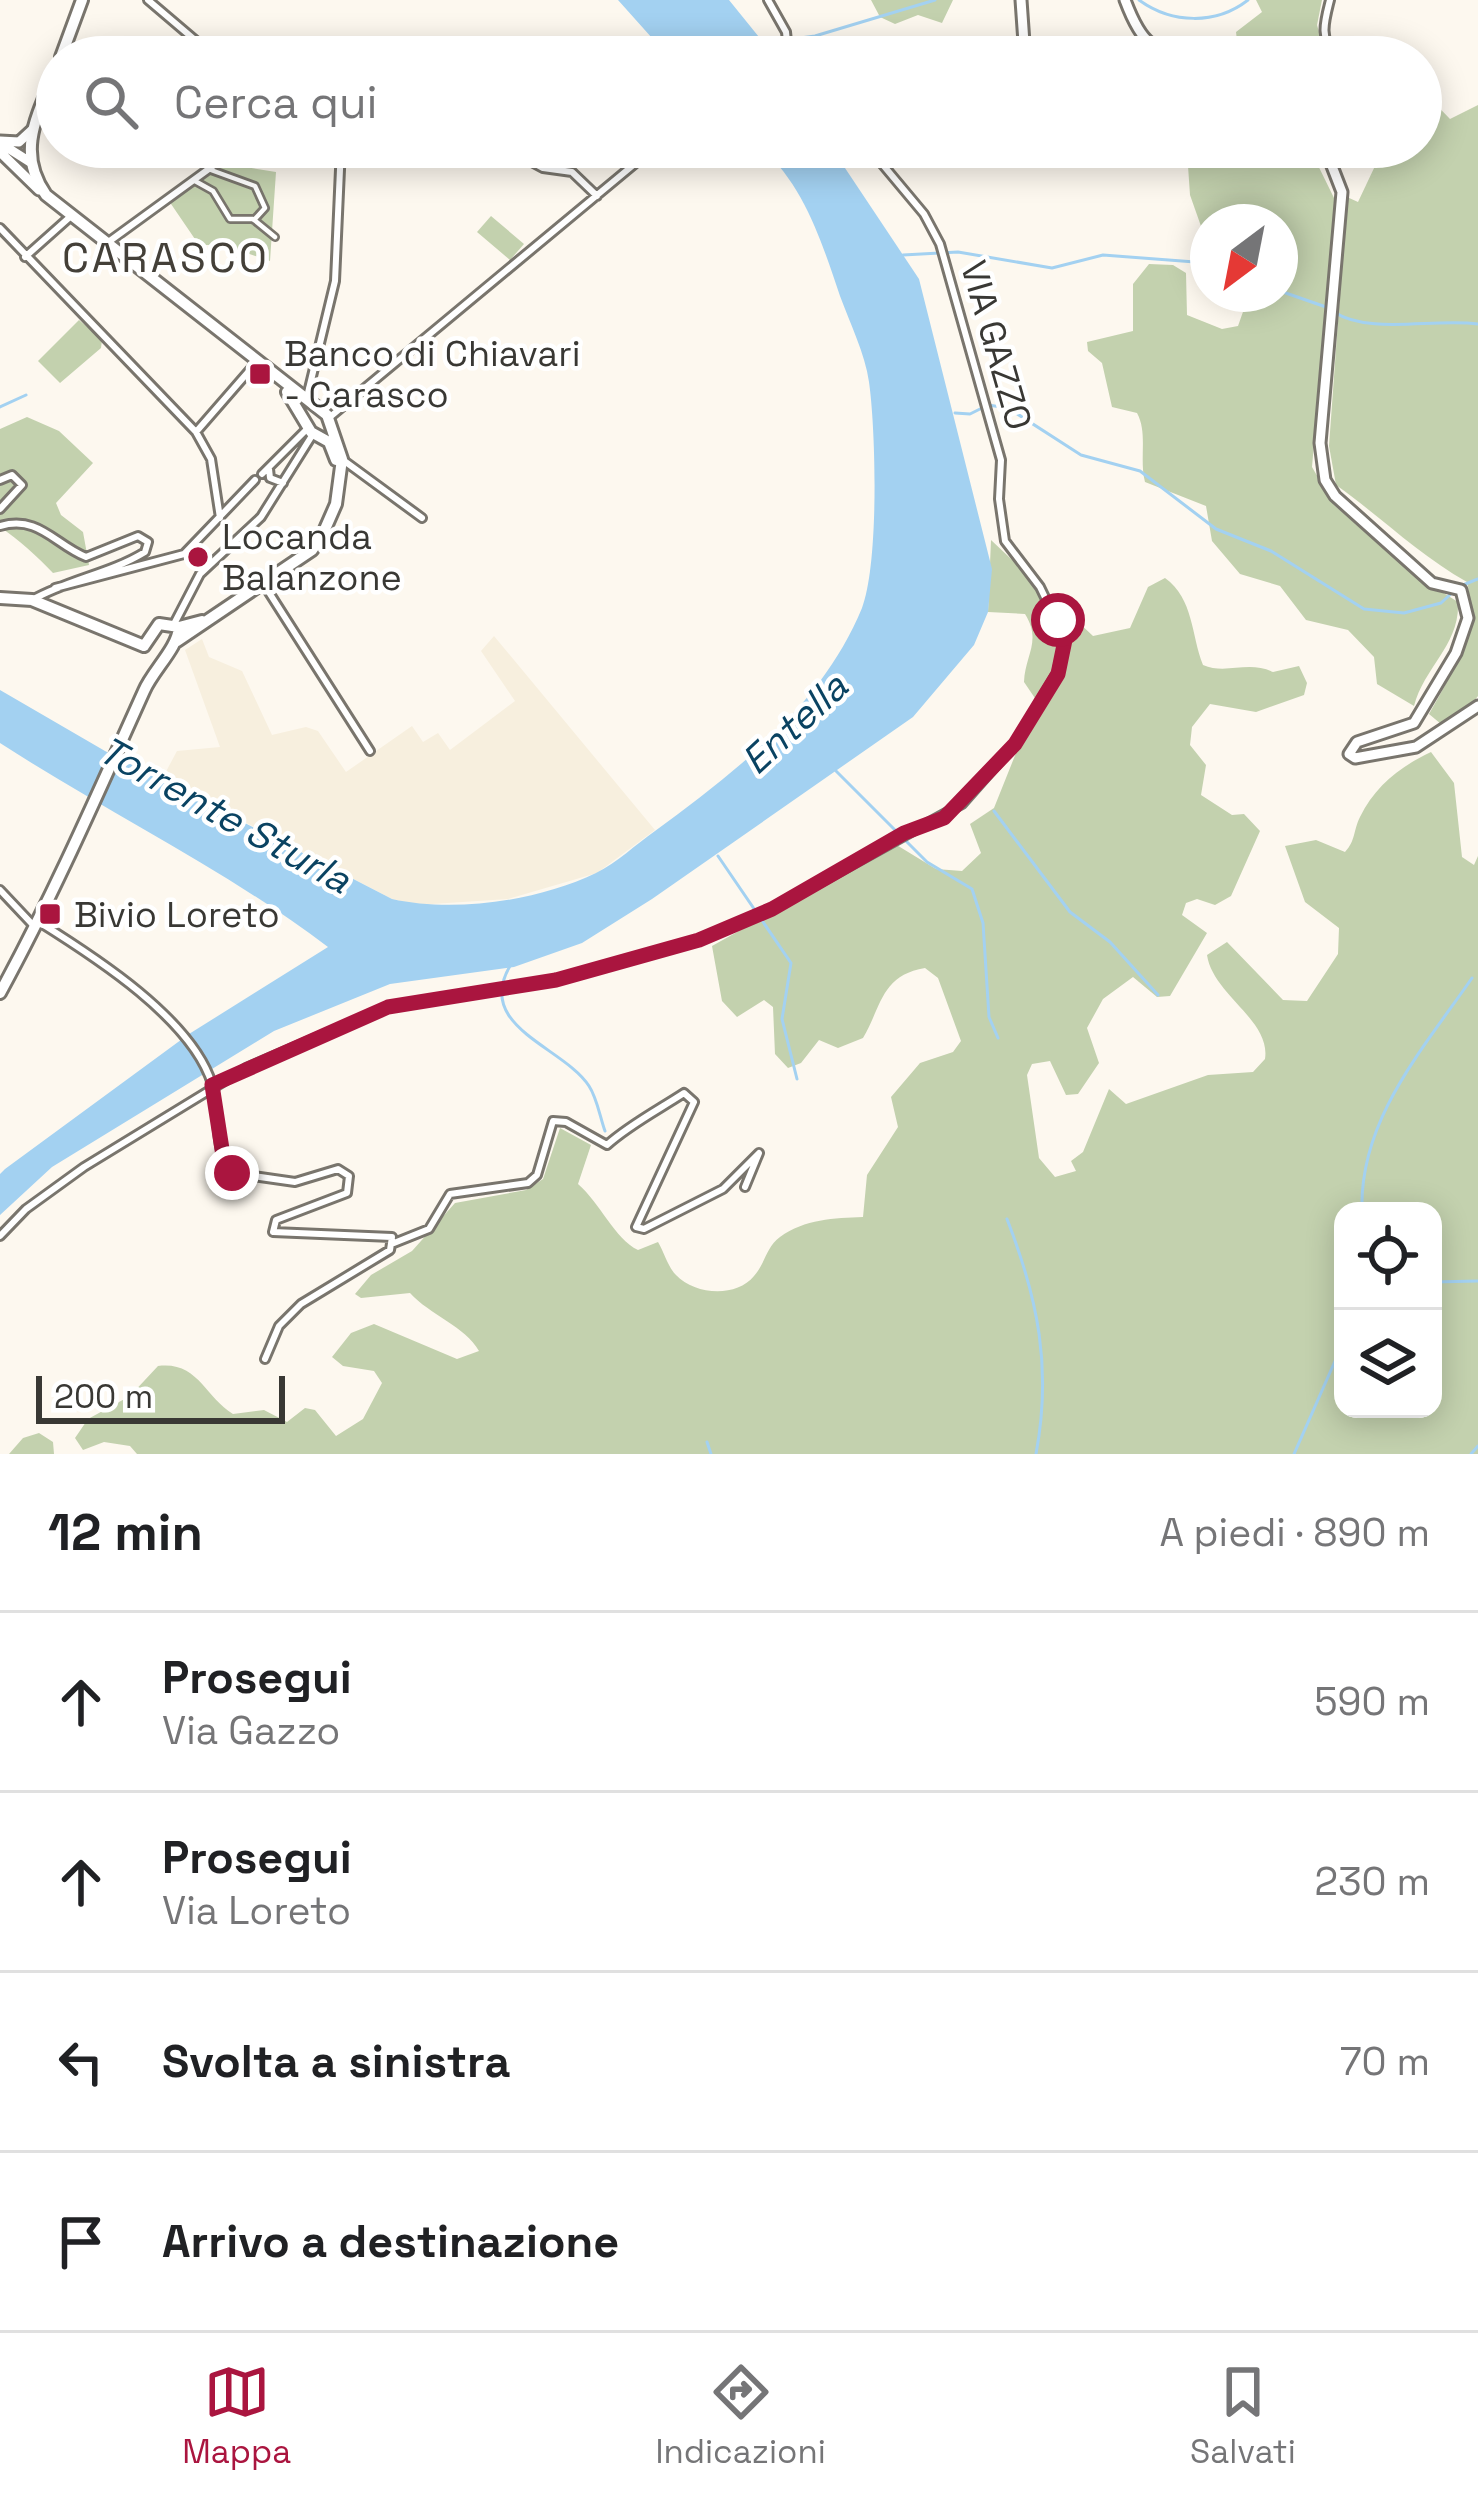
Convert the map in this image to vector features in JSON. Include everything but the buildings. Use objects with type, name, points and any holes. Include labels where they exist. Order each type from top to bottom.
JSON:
[{"type":"main road","points":[[69,36],[82,0]]},
{"type":"main road","points":[[36,120],[29,162],[32,176],[46,195],[306,400],[341,475]]},
{"type":"main road","points":[[0,993],[38,925],[163,656],[322,536],[342,459],[319,425],[270,374]]},
{"type":"main road","points":[[0,598],[32,600],[109,628],[163,656]]},
{"type":"main road","points":[[109,628],[151,630],[211,618]]},
{"type":"main road","points":[[176,626],[177,641]]},
{"type":"main road","points":[[146,686],[151,630]]},
{"type":"street","points":[[148,0],[190,36]]},
{"type":"street","points":[[768,0],[786,36]]},
{"type":"street","points":[[1021,0],[1024,36]]},
{"type":"street","points":[[1125,0],[1139,36]]},
{"type":"street","points":[[1324,36],[1330,0]]},
{"type":"street","points":[[0,145],[20,142],[32,130]]},
{"type":"street","points":[[0,145],[29,162]]},
{"type":"street","points":[[0,145],[8,162],[46,195]]},
{"type":"street","points":[[8,162],[29,162]]},
{"type":"street","points":[[237,168],[237,176]]},
{"type":"street","points":[[306,400],[335,281],[339,168]]},
{"type":"street","points":[[543,168],[572,172],[597,196]]},
{"type":"street","points":[[52,589],[176,557],[319,425],[632,168]]},
{"type":"street","name":"VIA GAZZO","points":[[0,1237],[26,1209],[84,1167],[170,1119],[211,1082],[388,1007],[591,973],[699,940],[772,909],[904,833],[944,818],[1015,744],[1058,674],[1065,640],[1040,587],[1005,542],[998,499],[1001,460],[940,244],[924,214],[886,168]]},
{"type":"street","points":[[1333,168],[1342,193],[1321,443],[1325,480],[1335,496],[1432,583],[1461,590],[1468,618],[1456,653],[1414,723],[1357,742],[1349,754],[1355,758],[1416,747],[1478,706]]},
{"type":"street","points":[[106,244],[211,169],[237,176],[264,198],[266,208],[254,220]]},
{"type":"street","points":[[195,181],[213,191],[230,219],[254,220],[275,237]]},
{"type":"street","points":[[24,256],[71,216]]},
{"type":"street","points":[[0,228],[196,432],[211,458],[220,518]]},
{"type":"street","points":[[196,432],[256,363]]},
{"type":"street","points":[[176,626],[200,574],[261,517],[319,425]]},
{"type":"street","points":[[342,459],[422,518]]},
{"type":"street","points":[[262,474],[283,483]]},
{"type":"street","points":[[0,480],[12,475],[22,485],[0,509]]},
{"type":"street","points":[[0,526],[24,522],[40,527],[86,557],[138,536],[148,542],[145,552],[113,570],[32,600]]},
{"type":"street","points":[[262,583],[370,751]]},
{"type":"street","points":[[0,890],[38,925],[183,1033],[211,1082],[224,1162],[232,1173],[295,1182],[338,1169],[350,1176],[347,1193],[276,1220],[273,1232],[355,1238],[384,1233],[394,1243]]},
{"type":"street","points":[[265,1359],[288,1316],[394,1243],[428,1228],[450,1194],[528,1184],[537,1175],[553,1121],[607,1145],[625,1127],[651,1119],[684,1093],[694,1102],[636,1227],[644,1229],[723,1189],[759,1154],[761,1159],[745,1186]]},
{"type":"shaded area","points":[[494,636],[655,830],[597,873],[508,899],[417,905],[392,899],[162,779],[177,751],[220,747],[185,650],[202,639],[209,657],[242,671],[272,735],[306,727],[318,731],[346,772],[412,726],[423,742],[438,733],[450,750],[515,701],[481,651]]},
{"type":"green space","points":[[871,0],[953,0],[942,23],[918,15],[895,24],[880,17]]},
{"type":"green space","points":[[1256,0],[1322,0],[1317,25],[1320,36],[1236,36],[1262,12]]},
{"type":"green space","points":[[1478,105],[1478,696],[1467,710],[1441,724],[1429,714],[1466,633],[1467,582],[1336,485],[1329,446],[1347,197],[1358,202],[1374,168],[1442,168],[1442,111],[1450,119]]},
{"type":"green space","points":[[221,168],[276,172],[270,261],[223,245],[199,245],[169,201]]},
{"type":"green space","points":[[1188,168],[1319,168],[1335,200],[1312,467],[1334,505],[1410,572],[1458,602],[1448,644],[1414,706],[1377,684],[1374,657],[1348,630],[1306,620],[1280,586],[1240,574],[1212,541],[1206,506],[1145,482],[1137,413],[1112,407],[1102,363],[1088,351],[1087,342],[1133,331],[1133,284],[1149,264],[1173,265],[1186,273],[1187,315],[1222,329],[1238,326],[1243,312],[1298,312],[1298,204],[1193,204]]},
{"type":"green space","points":[[491,216],[524,244],[510,260],[477,232]]},
{"type":"green space","points":[[79,320],[102,340],[101,348],[60,383],[38,361]]},
{"type":"green space","points":[[27,417],[59,431],[93,463],[56,503],[61,515],[83,532],[89,565],[53,573],[0,527],[0,429]]},
{"type":"green space","points":[[991,540],[1093,636],[1130,628],[1148,587],[1165,578],[1187,607],[1203,665],[1273,672],[1299,666],[1307,683],[1304,695],[1256,712],[1210,704],[1192,727],[1190,745],[1206,765],[1201,795],[1232,815],[1244,814],[1260,831],[1231,896],[1215,905],[1197,899],[1186,903],[1182,915],[1207,933],[1170,996],[1157,997],[1133,977],[1103,999],[1087,1028],[1099,1063],[1078,1094],[1066,1095],[1050,1061],[1032,1064],[1027,1075],[1039,1158],[1055,1177],[1076,1171],[1071,1161],[1083,1152],[1109,1089],[1126,1104],[1208,1075],[1253,1072],[1265,1059],[1259,1032],[1219,983],[1207,955],[1227,942],[1283,1000],[1307,1001],[1338,954],[1339,928],[1305,902],[1285,846],[1316,840],[1345,852],[1373,796],[1399,771],[1431,752],[1454,783],[1462,857],[1474,865],[1478,856],[1478,1454],[137,1454],[130,1446],[104,1442],[83,1450],[75,1438],[88,1419],[130,1396],[158,1366],[183,1369],[233,1414],[264,1410],[287,1422],[305,1408],[315,1410],[336,1436],[363,1419],[382,1383],[374,1371],[343,1366],[332,1357],[351,1333],[374,1324],[457,1359],[479,1351],[465,1334],[410,1293],[361,1298],[355,1294],[371,1275],[412,1251],[455,1203],[526,1190],[543,1179],[560,1128],[591,1145],[578,1184],[622,1238],[638,1250],[658,1242],[676,1275],[704,1290],[726,1291],[746,1283],[775,1241],[799,1226],[863,1217],[867,1175],[898,1127],[891,1097],[920,1063],[953,1052],[961,1041],[938,978],[925,968],[899,978],[884,994],[863,1038],[838,1048],[819,1040],[801,1063],[788,1068],[775,1054],[773,1007],[764,1000],[737,1017],[722,1001],[712,946],[895,844],[936,869],[962,871],[981,853],[970,824],[994,808],[1018,748],[1043,710],[1024,682],[1032,640],[1025,614],[988,612]]},
{"type":"green space","points":[[39,1433],[53,1442],[54,1454],[9,1454],[23,1438]]},
{"type":"water","points":[[618,0],[729,0],[758,36],[650,36]]},
{"type":"water","points":[[780,168],[845,168],[919,279],[992,569],[988,612],[974,645],[913,717],[582,943],[514,967],[390,984],[274,1031],[52,1167],[0,1215],[0,1174],[5,1169],[189,1034],[328,947],[248,892],[0,743],[0,690],[105,751],[392,899],[442,905],[496,902],[548,891],[611,864],[746,760],[824,675],[845,643],[867,588],[873,432],[861,350],[810,216]]},
{"type":"waterway","points":[[815,36],[935,0]]},
{"type":"waterway","points":[[1139,0],[1165,14],[1194,18],[1222,14],[1248,0]]},
{"type":"waterway","points":[[903,255],[958,252],[1052,268],[1103,255],[1190,262]]},
{"type":"waterway","points":[[1298,297],[1326,307]]},
{"type":"waterway","points":[[1334,312],[1365,323],[1478,324]]},
{"type":"waterway","points":[[0,407],[26,395]]},
{"type":"waterway","points":[[955,413],[970,414],[988,405],[1008,408],[1081,455],[1140,471],[1216,529],[1271,551],[1364,609],[1404,613],[1441,603],[1455,590]]},
{"type":"waterway","points":[[1463,585],[1478,579]]},
{"type":"waterway","points":[[836,771],[927,862],[972,889],[983,923],[989,1017],[998,1038]]},
{"type":"waterway","points":[[994,811],[1070,912],[1110,942],[1158,995]]},
{"type":"waterway","points":[[718,856],[791,963],[782,1019],[797,1079]]},
{"type":"waterway","points":[[510,966],[502,987],[504,1005],[527,1034],[589,1086],[605,1131]]},
{"type":"waterway","points":[[1363,1202],[1371,1146],[1383,1116],[1415,1059],[1472,978]]},
{"type":"waterway","points":[[1007,1219],[1027,1277],[1039,1334],[1043,1392],[1036,1454]]},
{"type":"waterway","points":[[1442,1282],[1478,1281]]},
{"type":"waterway","points":[[1294,1454],[1334,1363]]},
{"type":"waterway","points":[[707,1442],[711,1454]]},
{"type":"waterway","points":[[1471,1454],[1478,1446]]},
{"type":"place","name":"Banco di Chiavari - Carasco","points":[[260,374]]},
{"type":"place","name":"Locanda Balanzone","points":[[198,557]]},
{"type":"place","name":"Bivio Loreto","points":[[50,914]]},
{"type":"district","name":"CARASCO","points":[[166,257]]},
{"type":"route","points":[[232,1173],[224,1162],[212,1085],[246,1068],[388,1007],[591,973],[699,940],[772,909],[904,833],[952,813],[1015,744],[1058,674],[1065,640],[1058,620]]},
{"type":"water label","name":"Entella","points":[[794,723]]},
{"type":"water label","name":"Torrente Sturla","points":[[225,814]]}]
